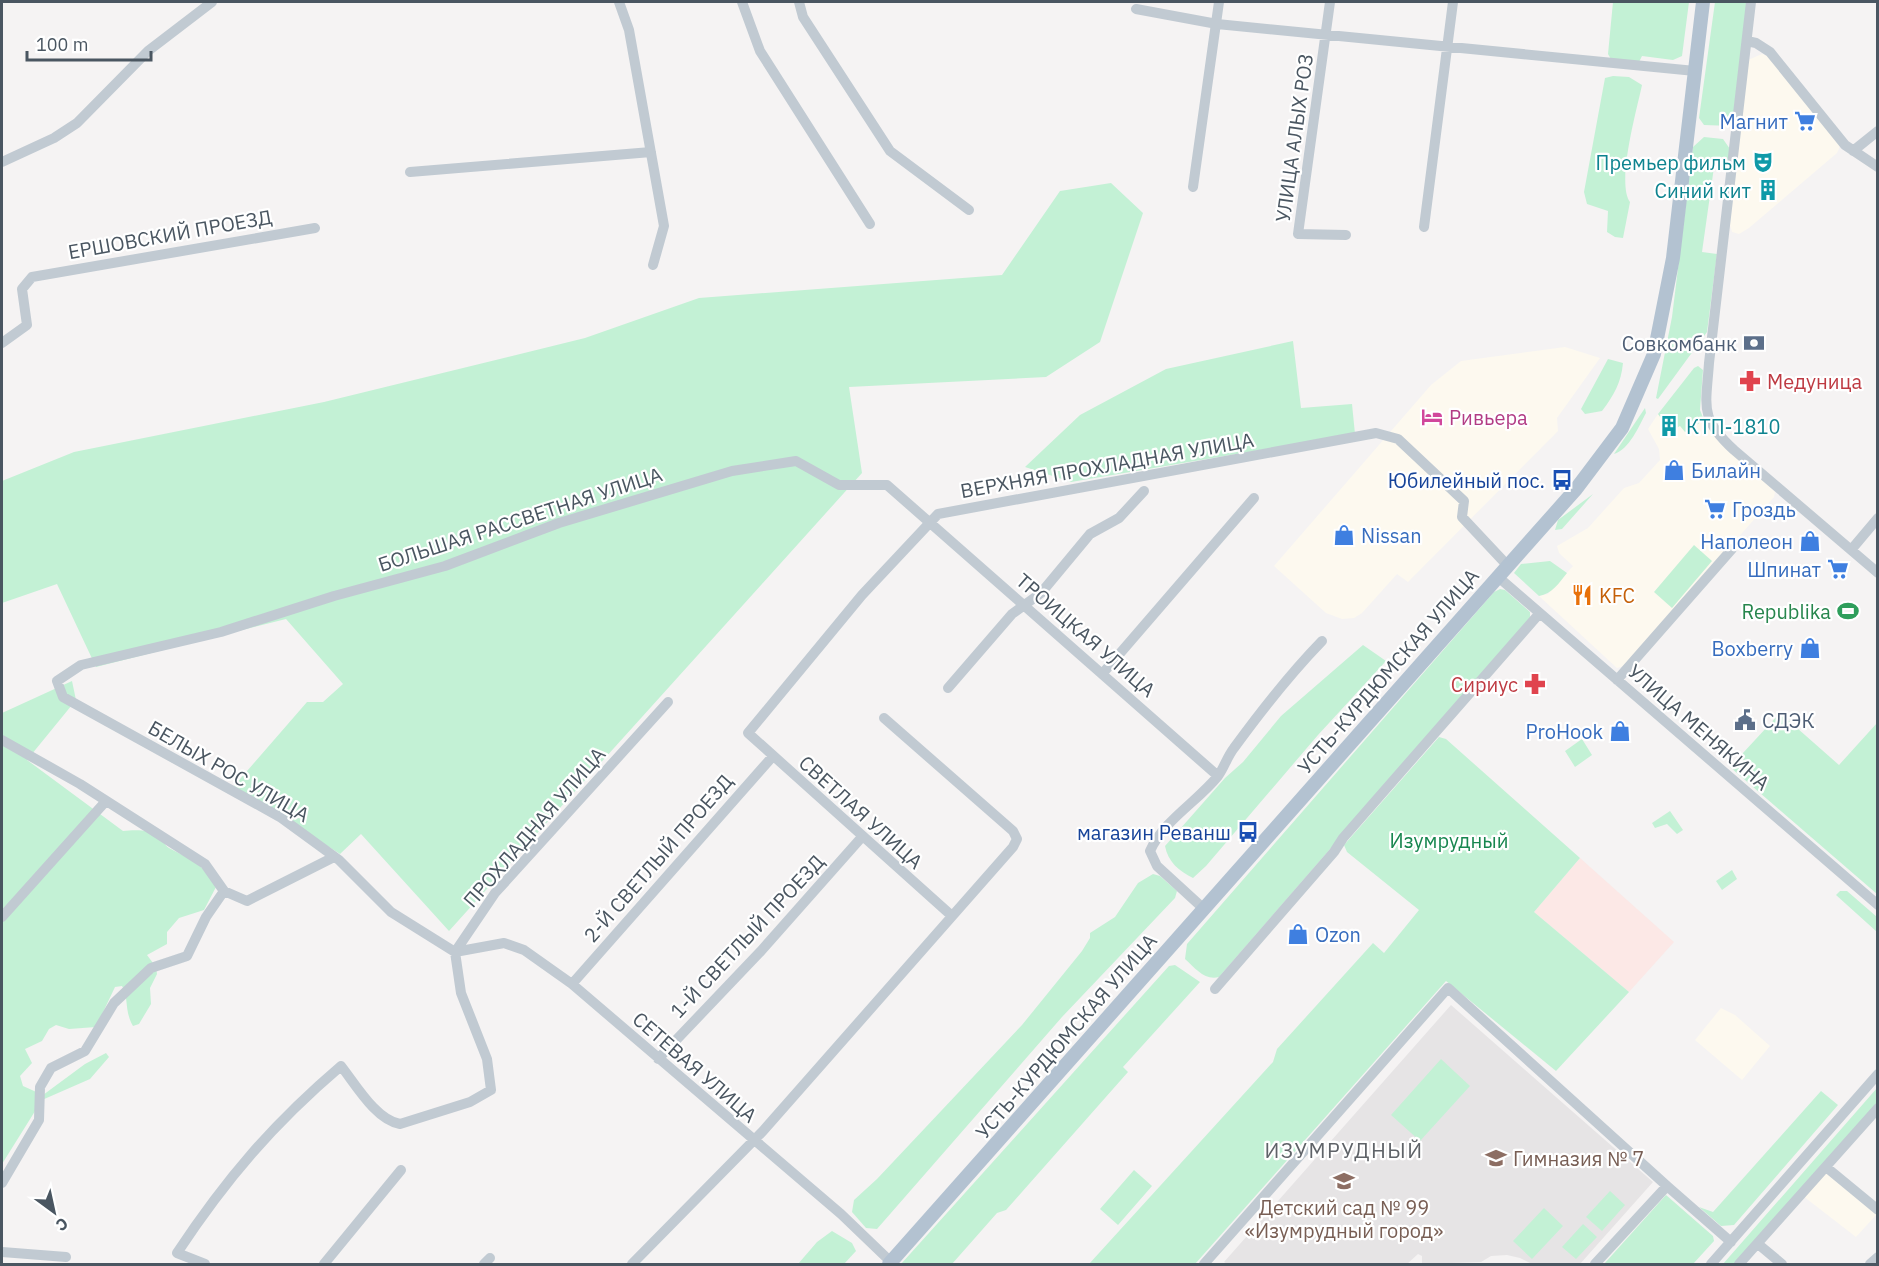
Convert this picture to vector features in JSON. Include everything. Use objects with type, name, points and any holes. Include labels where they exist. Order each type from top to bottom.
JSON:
[{"type":"main road","name":"УСТЬ-КУРДЮМСКАЯ УЛИЦА","points":[[890,1263],[1576,489],[1612,442],[1632,410],[1643,384],[1654,354],[1666,304],[1702,2]]},
{"type":"street","points":[[2,162],[54,138],[77,123],[147,51],[212,2]]},
{"type":"street","points":[[619,2],[628,30],[664,226],[653,265]]},
{"type":"street","points":[[742,2],[760,51],[870,224]]},
{"type":"street","points":[[799,2],[803,17],[890,151],[969,210]]},
{"type":"street","points":[[1192,187],[1220,2]]},
{"type":"street","name":"УЛИЦА АЛЫХ РОЗ","points":[[1330,2],[1298,234],[1346,235]]},
{"type":"street","points":[[1424,227],[1453,2]]},
{"type":"street","points":[[1751,2],[1709,363],[1706,408],[1708,422],[1717,434],[1878,573]]},
{"type":"street","points":[[1136,9],[1217,24],[1695,71]]},
{"type":"street","points":[[1747,41],[1756,43],[1770,52],[1845,145],[1878,167]]},
{"type":"street","points":[[1853,151],[1878,131]]},
{"type":"street","points":[[410,172],[651,153]]},
{"type":"street","name":"ЕРШОВСКИЙ ПРОЕЗД","points":[[2,343],[27,325],[22,289],[32,277],[315,228]]},
{"type":"street","name":"ВЕРХНЯЯ ПРОХЛАДНАЯ УЛИЦА","points":[[748,733],[862,595],[938,514],[1376,433],[1398,439],[1464,501],[1462,518],[1507,565]]},
{"type":"street","name":"БОЛЬШАЯ РАССВЕТНАЯ УЛИЦА","points":[[63,696],[57,681],[81,665],[221,632],[334,596],[445,567],[559,523],[732,471],[796,461],[838,485],[887,485],[929,523]]},
{"type":"street","points":[[948,688],[1012,614],[1041,593],[1090,534],[1119,518],[1144,491]]},
{"type":"street","points":[[1103,673],[1254,498]]},
{"type":"street","points":[[1851,550],[1878,518]]},
{"type":"street","name":"ТРОИЦКАЯ УЛИЦА","points":[[929,523],[1025,604],[1218,776]]},
{"type":"street","points":[[1617,680],[1732,549]]},
{"type":"street","name":"УЛИЦА МЕНЯКИНА","points":[[1497,576],[1878,905]]},
{"type":"street","points":[[1215,989],[1334,852],[1343,838],[1539,614]]},
{"type":"street","points":[[1204,909],[1157,866],[1149,851],[1179,814],[1218,776],[1230,753],[1287,678],[1322,641]]},
{"type":"street","name":"БЕЛЫХ РОС УЛИЦА","points":[[63,696],[280,817],[334,857],[391,912],[455,952]]},
{"type":"street","name":"ПРОХЛАДНАЯ УЛИЦА","points":[[455,952],[495,893],[668,702]]},
{"type":"street","points":[[632,1264],[752,1139],[763,1131],[1013,847],[1017,839],[1013,831],[884,718]]},
{"type":"street","name":"СВЕТЛАЯ УЛИЦА","points":[[748,733],[861,838],[951,916]]},
{"type":"street","points":[[2,740],[106,801],[205,864],[224,891],[247,901],[334,857]]},
{"type":"street","name":"2-Й СВЕТЛЫЙ ПРОЕЗД","points":[[572,984],[773,756]]},
{"type":"street","points":[[2,917],[106,801]]},
{"type":"street","name":"1-Й СВЕТЛЫЙ ПРОЕЗД","points":[[658,1059],[761,951],[861,838]]},
{"type":"street","points":[[2,1183],[39,1120],[40,1087],[51,1068],[85,1050],[114,1003],[151,968],[187,956],[206,917],[224,891]]},
{"type":"street","name":"СЕТЕВАЯ УЛИЦА","points":[[455,952],[504,943],[524,950],[572,984],[841,1214],[890,1263]]},
{"type":"street","points":[[205,1264],[177,1253],[214,1196],[258,1143],[305,1096],[341,1066],[381,1114],[390,1122],[400,1124],[470,1102],[491,1090],[487,1059],[461,993],[455,952]]},
{"type":"street","points":[[1204,1264],[1448,988],[1731,1242]]},
{"type":"street","points":[[1711,1264],[1878,1074]]},
{"type":"street","points":[[1740,1264],[1878,1108]]},
{"type":"street","points":[[1826,1167],[1878,1210]]},
{"type":"street","points":[[324,1264],[401,1170]]},
{"type":"street","points":[[1595,1264],[1666,1186]]},
{"type":"street","points":[[1758,1244],[1782,1264]]},
{"type":"street","points":[[2,1252],[66,1257]]},
{"type":"street","points":[[1870,1264],[1878,1257]]},
{"type":"shaded area","points":[[1762,54],[1767,56],[1841,144],[1837,153],[1739,234],[1732,232],[1730,225],[1748,60]]},
{"type":"shaded area","points":[[1565,347],[1600,358],[1557,418],[1558,431],[1408,582],[1397,574],[1362,613],[1354,618],[1342,619],[1326,613],[1274,566],[1431,385],[1461,361]]},
{"type":"shaded area","points":[[1658,414],[1670,431],[1681,425],[1685,431],[1704,420],[1715,436],[1775,492],[1774,497],[1624,666],[1617,668],[1539,596],[1548,594],[1573,566],[1559,553],[1557,546],[1588,528],[1624,488],[1639,483],[1660,460],[1659,449],[1648,429]]},
{"type":"shaded area","points":[[1580,858],[1674,942],[1629,992],[1534,912]]},
{"type":"shaded area","name":"Гимназия № 7","points":[[1451,1005],[1653,1182],[1580,1264],[1532,1264],[1507,1255],[1491,1256],[1481,1262],[1422,1264],[1422,1256],[1418,1254],[1407,1264],[1227,1264],[1224,1262]]},
{"type":"shaded area","points":[[1721,1008],[1735,1015],[1770,1046],[1742,1080],[1695,1040]]},
{"type":"shaded area","points":[[1826,1173],[1877,1214],[1856,1237],[1803,1196]]},
{"type":"green space","points":[[1613,2],[1689,2],[1682,56],[1673,60],[1642,56],[1639,62],[1612,61],[1608,54]]},
{"type":"green space","points":[[1715,2],[1747,2],[1732,126],[1704,125],[1699,118]]},
{"type":"green space","points":[[1629,77],[1642,85],[1626,163],[1626,193],[1630,202],[1623,238],[1615,237],[1607,232],[1608,211],[1587,204],[1584,192],[1605,78]]},
{"type":"green space","points":[[1704,137],[1723,139],[1730,149],[1727,169],[1714,167],[1702,252],[1717,254],[1707,332],[1658,399],[1656,398],[1672,317],[1693,147]]},
{"type":"green space","points":[[1111,183],[1143,213],[1100,342],[1046,377],[849,387],[862,473],[449,931],[361,834],[340,854],[234,786],[307,702],[323,702],[343,684],[286,619],[96,667],[57,584],[2,603],[2,481],[74,452],[324,402],[585,338],[699,298],[1002,275],[1060,191]]},
{"type":"green space","points":[[1293,341],[1301,408],[1352,404],[1355,434],[1071,482],[1025,467],[1080,415],[1166,369]]},
{"type":"green space","points":[[1608,359],[1623,363],[1621,377],[1602,411],[1585,414],[1581,409]]},
{"type":"green space","points":[[1698,366],[1703,370],[1700,410],[1704,420],[1685,432],[1680,426],[1670,431],[1658,414]]},
{"type":"green space","points":[[1645,408],[1646,413],[1633,437],[1624,448],[1614,454]]},
{"type":"green space","points":[[1593,494],[1562,529],[1555,530],[1558,520]]},
{"type":"green space","points":[[1694,545],[1712,561],[1672,608],[1654,592]]},
{"type":"green space","points":[[1550,561],[1567,573],[1555,588],[1544,595],[1539,596],[1514,573],[1521,564]]},
{"type":"green space","points":[[1500,589],[1505,590],[1530,612],[1530,619],[1219,977],[1209,977],[1196,970],[1185,959],[1187,944],[1494,592]]},
{"type":"green space","points":[[1363,645],[1386,661],[1318,735],[1206,866],[1193,878],[1179,869],[1171,861],[1165,846],[1225,778],[1243,762],[1281,716]]},
{"type":"green space","points":[[72,681],[76,700],[27,760],[123,831],[156,834],[167,847],[200,866],[216,887],[204,910],[179,918],[167,932],[167,944],[147,955],[156,967],[157,974],[150,988],[151,1004],[139,1024],[133,1026],[130,1020],[122,986],[115,987],[96,1027],[69,1029],[56,1025],[49,1029],[42,1041],[25,1049],[32,1063],[20,1076],[23,1086],[43,1095],[85,1064],[106,1053],[109,1057],[90,1079],[42,1100],[2,1164],[2,713]]},
{"type":"green space","points":[[1780,713],[1839,765],[1877,723],[1877,894],[1730,767]]},
{"type":"green space","name":"Изумрудный","points":[[1439,737],[1446,739],[1580,858],[1534,912],[1629,992],[1556,1071],[1446,981],[1195,1264],[1089,1264],[1273,1062],[1277,1049],[1373,943],[1384,953],[1419,910],[1347,852],[1344,845]]},
{"type":"green space","points":[[1582,739],[1592,755],[1575,767],[1565,751]]},
{"type":"green space","points":[[1670,811],[1683,830],[1677,834],[1667,824],[1655,828],[1652,823]]},
{"type":"green space","points":[[1732,870],[1737,879],[1722,890],[1716,881]]},
{"type":"green space","points":[[1153,874],[1160,876],[1177,891],[1175,898],[1062,1017],[877,1229],[866,1228],[852,1212],[854,1200],[877,1179],[1022,1025],[1082,951],[1090,938],[1090,933],[1115,917],[1138,883]]},
{"type":"green space","points":[[1840,891],[1847,891],[1877,917],[1877,932],[1836,895]]},
{"type":"green space","points":[[1175,965],[1200,982],[1123,1067],[1128,1072],[1006,1210],[997,1213],[952,1264],[901,1264],[1169,966]]},
{"type":"green space","points":[[1441,1059],[1470,1086],[1420,1141],[1391,1115]]},
{"type":"green space","points":[[1877,1088],[1877,1104],[1736,1264],[1723,1264]]},
{"type":"green space","points":[[1821,1091],[1838,1105],[1734,1225],[1721,1226],[1699,1207],[1713,1212]]},
{"type":"green space","points":[[1134,1170],[1152,1186],[1118,1225],[1100,1209]]},
{"type":"green space","points":[[1610,1191],[1625,1205],[1602,1231],[1586,1217]]},
{"type":"green space","points":[[1666,1195],[1713,1236],[1714,1241],[1693,1264],[1604,1264]]},
{"type":"green space","points":[[1544,1208],[1563,1226],[1532,1259],[1513,1241]]},
{"type":"green space","points":[[1583,1224],[1597,1237],[1576,1259],[1562,1247]]},
{"type":"green space","points":[[832,1231],[852,1243],[856,1251],[844,1264],[798,1264],[817,1242]]},
{"type":"place","name":"Магнит","points":[[1805,121]]},
{"type":"place","name":"Премьер фильм","points":[[1763,162]]},
{"type":"place","name":"Синий кит","points":[[1768,190]]},
{"type":"place","name":"Совкомбанк","points":[[1754,343]]},
{"type":"place","name":"Медуница","points":[[1750,381]]},
{"type":"place","name":"Ривьера","points":[[1432,417]]},
{"type":"place","name":"КТП-1810","points":[[1669,426]]},
{"type":"place","name":"Билайн","points":[[1674,470]]},
{"type":"place","name":"Юбилейный пос.","points":[[1562,480]]},
{"type":"place","name":"Гроздь","points":[[1715,509]]},
{"type":"place","name":"Nissan","points":[[1344,535]]},
{"type":"place","name":"Наполеон","points":[[1810,541]]},
{"type":"place","name":"Шпинат","points":[[1838,569]]},
{"type":"place","name":"KFC","points":[[1582,595]]},
{"type":"place","name":"Republika","points":[[1848,611]]},
{"type":"place","name":"Boxberry","points":[[1810,648]]},
{"type":"place","name":"Сириус","points":[[1535,684]]},
{"type":"place","name":"СДЭК","points":[[1745,720]]},
{"type":"place","name":"ProHook","points":[[1620,731]]},
{"type":"place","name":"магазин Реванш","points":[[1248,832]]},
{"type":"place","name":"Ozon","points":[[1298,934]]},
{"type":"place","name":"Гимназия № 7","points":[[1496,1158]]},
{"type":"place","name":"Детский сад № 99 «Изумрудный город»","points":[[1344,1181]]},
{"type":"district","name":"ИЗУМРУДНЫЙ","points":[[1344,1150]]}]
